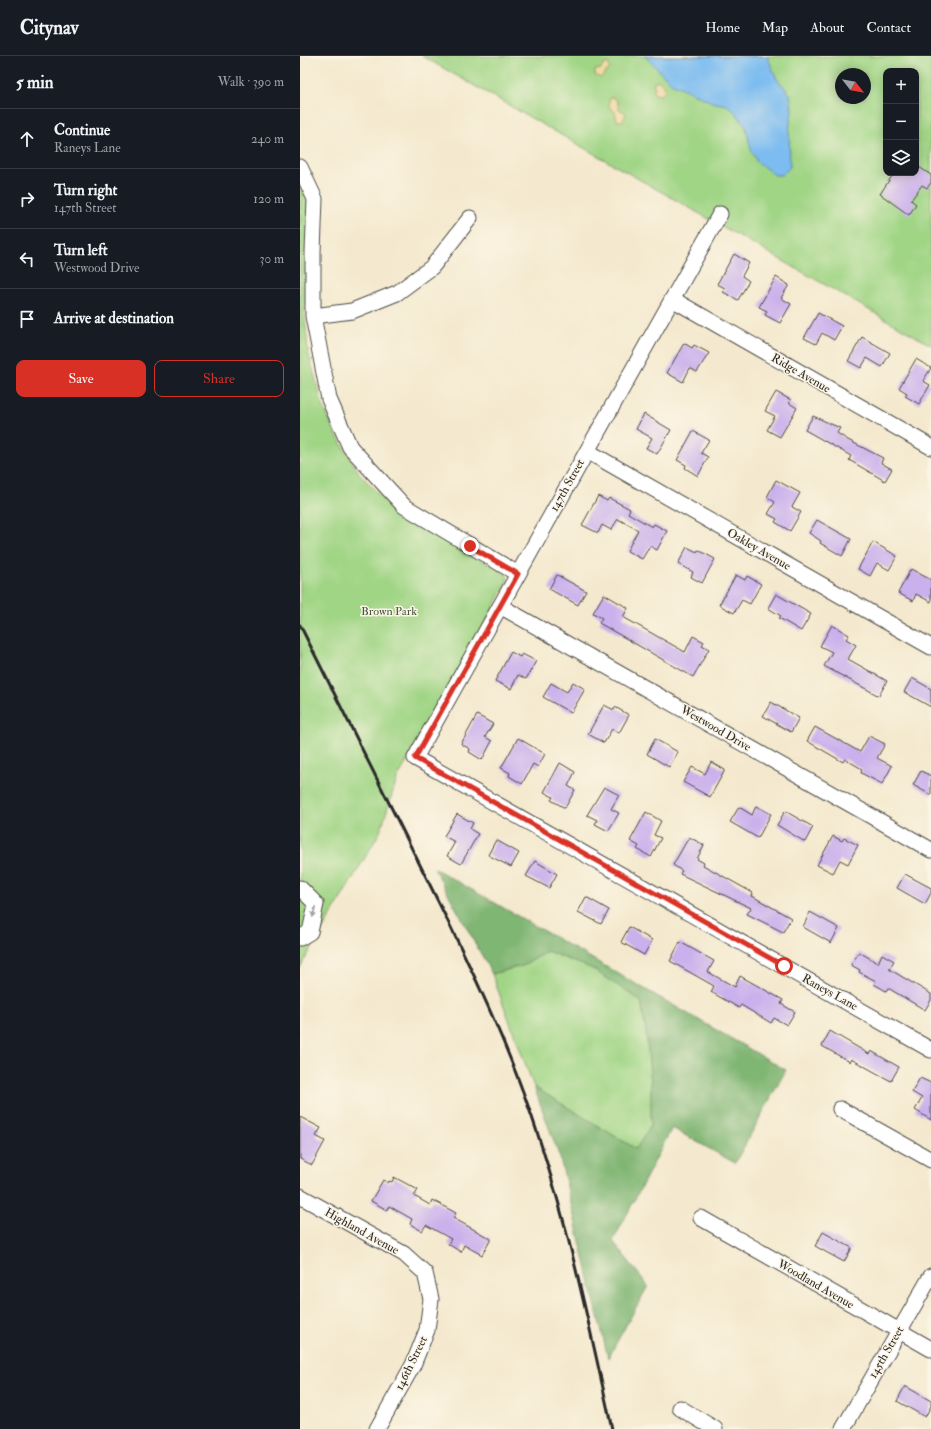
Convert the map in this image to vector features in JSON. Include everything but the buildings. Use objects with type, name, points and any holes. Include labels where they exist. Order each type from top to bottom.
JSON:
[{"type":"street","points":[[300,167],[315,199],[313,316],[329,399],[350,447],[404,506],[518,574]]},
{"type":"street","name":"147th Street","points":[[415,758],[720,214]]},
{"type":"street","points":[[313,316],[352,312],[397,293],[432,267],[470,218]]},
{"type":"street","name":"Ridge Avenue","points":[[672,299],[931,447]]},
{"type":"street","name":"Oakley Avenue","points":[[587,451],[931,648]]},
{"type":"street","name":"Westwood Drive","points":[[500,606],[931,850]]},
{"type":"street","name":"Raneys Lane","points":[[415,758],[931,1050]]},
{"type":"street","points":[[300,888],[316,904],[310,932],[300,938]]},
{"type":"street","points":[[840,1109],[931,1160]]},
{"type":"street","name":"Highland Avenue","points":[[300,1196],[404,1254]]},
{"type":"street","name":"Woodland Avenue","points":[[701,1218],[931,1349]]},
{"type":"street","name":"146th Street","points":[[377,1429],[413,1365],[427,1330],[431,1299],[425,1273],[404,1254]]},
{"type":"street","name":"145th Street","points":[[843,1429],[931,1276]]},
{"type":"street","points":[[680,1408],[716,1429]]},
{"type":"green space","points":[[422,56],[931,56],[931,345]]},
{"type":"green space","name":"Brown Park","points":[[300,179],[309,201],[305,314],[308,352],[323,406],[337,436],[359,473],[387,503],[421,526],[505,573],[508,578],[506,585],[397,779],[380,832],[300,968]]},
{"type":"green space","points":[[434,868],[786,1070],[735,1163],[672,1128],[613,1241],[648,1286],[608,1358],[560,1158],[534,1087],[636,1149],[651,1125],[651,1083],[646,1031],[641,1001],[593,969],[547,951],[525,965],[492,974]]},
{"type":"green space","points":[[547,951],[593,969],[641,1001],[646,1031],[651,1083],[651,1125],[636,1149],[534,1087],[492,974],[525,965]]},
{"type":"sand","points":[[608,63],[610,68],[601,78],[595,75],[595,70],[601,69],[603,65]]},
{"type":"sand","points":[[658,80],[666,89],[661,95],[655,94],[653,91],[655,88],[653,83]]},
{"type":"sand","points":[[612,97],[617,100],[619,109],[626,113],[623,121],[617,121],[615,112],[609,107],[609,99]]},
{"type":"water","points":[[645,56],[767,56],[777,79],[790,94],[792,111],[789,130],[790,167],[782,175],[775,175],[757,162],[751,150],[746,127],[735,112],[727,105],[712,102],[671,83]]},
{"type":"railway","points":[[300,625],[438,901],[495,1023],[521,1085],[545,1155],[567,1233],[612,1429]]},
{"type":"route","points":[[470,546],[518,574],[415,758],[784,966]]}]
